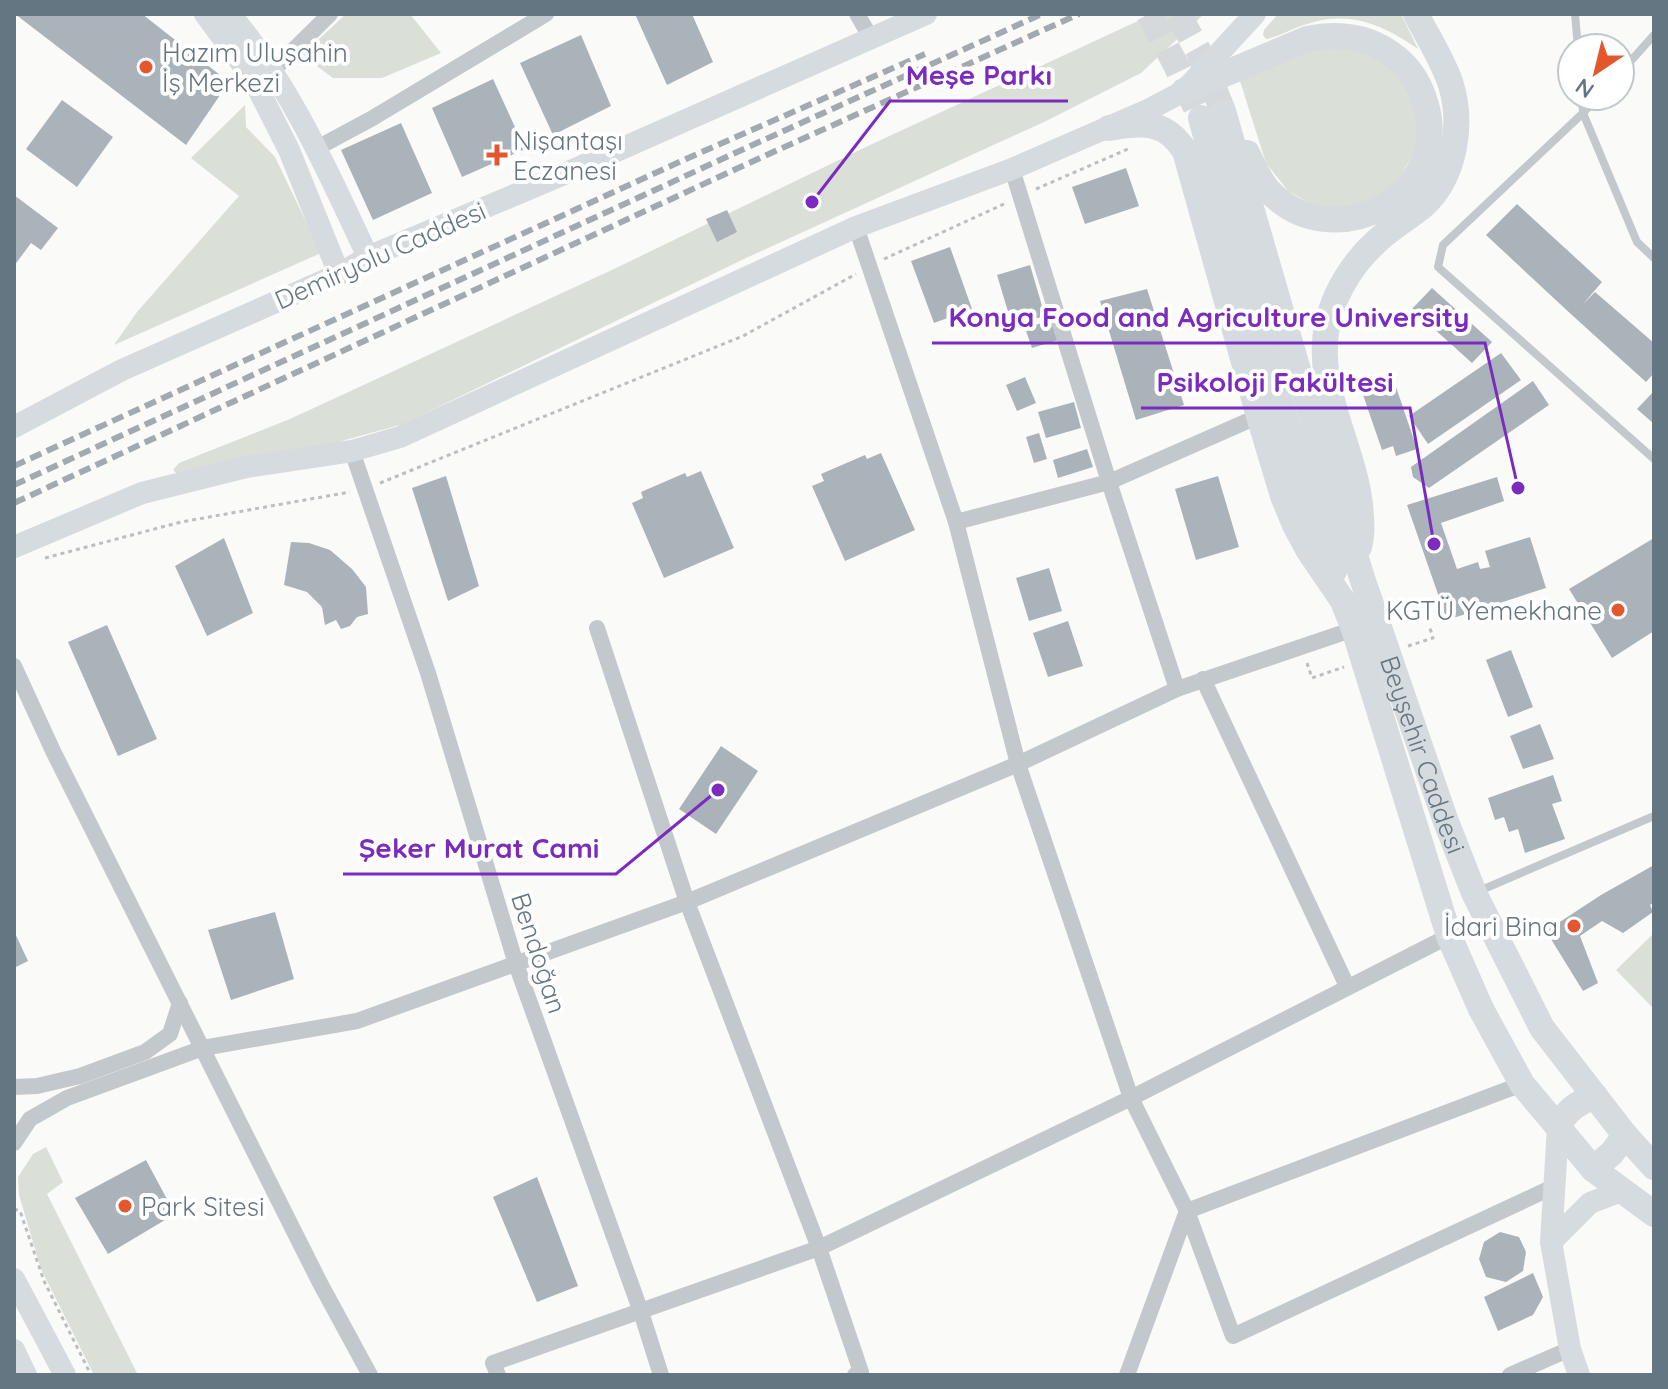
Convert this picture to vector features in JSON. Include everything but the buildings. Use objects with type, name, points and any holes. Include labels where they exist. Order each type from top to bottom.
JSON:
[{"type":"main road","points":[[205,14],[253,79],[289,150],[339,274]]},
{"type":"main road","points":[[230,14],[273,70],[317,148],[368,257]]},
{"type":"main road","name":"Demiryolu Caddesi","points":[[14,427],[122,370],[339,274],[368,257],[926,14]]},
{"type":"main road","points":[[1184,91],[1255,14]]},
{"type":"main road","points":[[1356,558],[1361,540],[1359,497],[1326,377],[1326,331],[1336,298],[1355,266],[1378,240],[1426,203],[1451,160],[1455,141],[1455,103],[1450,83],[1416,14]]},
{"type":"main road","points":[[14,547],[142,493],[246,467],[352,451],[400,437],[856,227],[1012,169],[1307,39],[1347,35],[1385,49],[1413,76],[1428,112],[1429,131],[1419,169],[1395,199],[1360,217],[1320,219],[1284,203],[1268,190],[1237,134],[1212,115]]},
{"type":"main road","points":[[1212,115],[1281,405],[1449,936],[1481,1009],[1522,1084],[1593,1169],[1654,1214]]},
{"type":"main road","name":"Beyşehir Caddesi","points":[[1212,115],[1356,558],[1445,819],[1474,893],[1542,1028],[1625,1135]]},
{"type":"main road","points":[[1109,128],[1141,123],[1155,125],[1178,141],[1185,151],[1283,496],[1309,551],[1343,601]]},
{"type":"main road","points":[[1579,1375],[1570,1349],[1551,1242],[1553,1187],[1558,1127],[1567,1112],[1595,1096]]},
{"type":"main road","points":[[1551,1242],[1593,1169],[1612,1153],[1625,1135],[1654,1167]]},
{"type":"main road","points":[[1551,1242],[1590,1203],[1624,1190]]},
{"type":"main road","points":[[15,1278],[65,1375]]},
{"type":"main road","points":[[14,1350],[26,1375]]},
{"type":"street","points":[[256,86],[330,14]]},
{"type":"street","points":[[317,148],[546,14]]},
{"type":"street","points":[[857,14],[871,38]]},
{"type":"street","points":[[1012,169],[1177,689]]},
{"type":"street","points":[[856,227],[956,522],[1018,764],[1131,1098],[1187,1211],[1233,1336],[1553,1187]]},
{"type":"street","points":[[956,522],[1109,482],[1259,416]]},
{"type":"street","name":"Bendoğan","points":[[352,451],[428,673],[516,964],[661,1375]]},
{"type":"street","points":[[597,628],[687,902],[819,1248],[861,1372],[855,1375]]},
{"type":"street","points":[[14,1143],[30,1119],[67,1098],[203,1048],[357,1021],[687,902],[1018,764],[1177,689],[1354,629]]},
{"type":"street","points":[[14,666],[53,751],[320,1283],[370,1375]]},
{"type":"street","points":[[1203,679],[1347,986]]},
{"type":"street","points":[[498,1375],[493,1363],[819,1248],[1131,1098],[1449,936]]},
{"type":"street","points":[[169,1061],[185,1042],[180,1003]]},
{"type":"street","points":[[14,1087],[37,1086],[80,1076],[145,1052],[170,1034],[180,1003]]},
{"type":"street","points":[[1127,1375],[1187,1211],[1522,1084]]},
{"type":"street","points":[[1510,1375],[1570,1349]]},
{"type":"lane","points":[[1636,55],[1654,35]]},
{"type":"lane","points":[[1654,258],[1637,242],[1583,113],[1443,245],[1438,267],[1654,459]]},
{"type":"lane","points":[[1474,893],[1654,816]]},
{"type":"path","points":[[44,558],[181,522],[365,489],[743,336],[870,266],[1127,149]]},
{"type":"path","points":[[14,1209],[20,1211],[44,1281],[91,1375]]},
{"type":"shaded area","points":[[346,14],[410,14],[441,53],[382,78],[333,78],[302,55]]},
{"type":"shaded area","points":[[1153,14],[1204,14],[1141,73],[1044,122],[746,258],[403,424],[331,444],[177,474],[173,470],[179,463],[290,419]]},
{"type":"shaded area","points":[[1278,14],[1401,14],[1418,49],[1379,27],[1352,19],[1323,20],[1266,39],[1264,30]]},
{"type":"shaded area","points":[[1323,44],[1369,47],[1401,69],[1417,102],[1421,140],[1391,193],[1352,209],[1318,208],[1288,191],[1266,163],[1240,81],[1275,62]]},
{"type":"shaded area","points":[[245,105],[246,127],[275,157],[321,253],[114,345],[137,312],[239,196],[191,158]]},
{"type":"shaded area","points":[[1654,933],[1654,1009],[1616,970]]},
{"type":"shaded area","points":[[46,1147],[63,1182],[47,1194],[138,1375],[94,1375],[41,1269],[19,1195],[18,1177],[33,1154]]},
{"type":"tunnel","points":[[1149,14],[1201,118]]},
{"type":"tunnel","points":[[1178,14],[1199,52],[1223,111]]},
{"type":"railway","points":[[14,485],[1042,14]]},
{"type":"railway","points":[[14,503],[1079,14]]},
{"type":"railway","points":[[14,466],[686,159],[925,54]]},
{"type":"place","name":"Hazım Uluşahin İş Merkezi","points":[[146,67]]},
{"type":"place","name":"Nişantaşı Eczanesi","points":[[497,155]]},
{"type":"place","name":"Meşe Parkı","points":[[812,202]]},
{"type":"place","name":"Konya Food and Agriculture University","points":[[1518,488]]},
{"type":"place","name":"Psikoloji Fakültesi","points":[[1434,544]]},
{"type":"place","name":"KGTÜ Yemekhane","points":[[1618,610]]},
{"type":"place","name":"Şeker Murat Cami","points":[[718,790]]},
{"type":"place","name":"İdari Bina","points":[[1574,926]]},
{"type":"place","name":"Park Sitesi","points":[[125,1206]]}]
